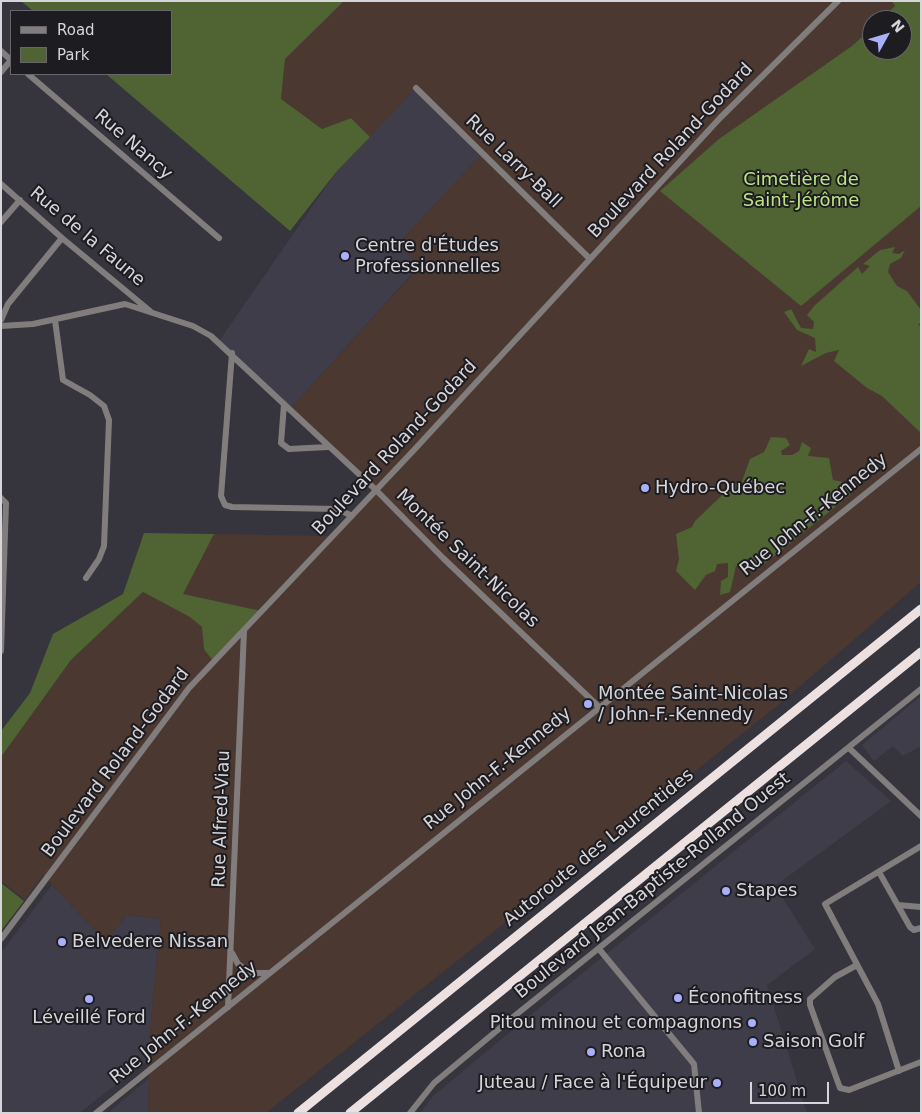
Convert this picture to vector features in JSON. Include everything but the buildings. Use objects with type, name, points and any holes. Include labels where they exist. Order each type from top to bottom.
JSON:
[{"type":"highway","name":"Autoroute des Laurentides","points":[[298,1113],[921,609]]},
{"type":"highway","points":[[350,1113],[921,652]]},
{"type":"highway","points":[[360,1113],[395,1076]]},
{"type":"street","name":"Boulevard Roland-Godard","points":[[1,939],[189,688],[352,516],[720,118],[838,1]]},
{"type":"street","points":[[1,72],[10,61]]},
{"type":"street","name":"Rue Nancy","points":[[29,75],[219,238]]},
{"type":"street","name":"Rue Larry-Ball","points":[[416,88],[590,259]]},
{"type":"street","name":"Rue de la Faune","points":[[1,184],[62,238],[154,314]]},
{"type":"street","points":[[1,222],[20,200]]},
{"type":"street","points":[[1,320],[8,304],[62,238]]},
{"type":"street","name":"Montée Saint-Nicolas","points":[[1,326],[33,324],[126,304],[199,329],[212,336],[232,353],[328,447],[376,490],[443,558],[599,706]]},
{"type":"street","points":[[55,320],[63,380],[90,395],[104,406],[109,420],[104,546],[99,559],[86,578]]},
{"type":"street","points":[[232,353],[221,496],[225,505],[232,507],[338,509],[352,516]]},
{"type":"street","points":[[284,404],[281,443],[289,449],[328,447]]},
{"type":"street","name":"Rue John-F.-Kennedy","points":[[96,1113],[599,706],[921,449]]},
{"type":"street","points":[[1,498],[6,503],[1,652]]},
{"type":"street","name":"Rue Alfred-Viau","points":[[228,1007],[244,631]]},
{"type":"street","name":"Boulevard Jean-Baptiste-Rolland Ouest","points":[[410,1113],[434,1083],[921,689]]},
{"type":"street","points":[[849,748],[921,816]]},
{"type":"street","points":[[899,1070],[878,1004],[825,904],[921,846]]},
{"type":"street","points":[[879,872],[910,928],[914,930],[921,928]]},
{"type":"street","points":[[898,905],[921,907]]},
{"type":"street","points":[[599,949],[694,1064],[699,1113]]},
{"type":"street","points":[[231,951],[238,964],[250,973],[257,975],[271,972]]},
{"type":"street","points":[[857,965],[835,977],[810,999],[810,1005],[840,1088],[850,1090],[921,1062]]},
{"type":"shaded area","points":[[344,1],[921,1],[921,582],[777,706],[266,1113],[148,1113],[149,1078],[147,1061],[161,919],[127,915],[105,941],[43,875],[25,900],[1,881],[1,757],[71,660],[143,592],[173,608],[214,534],[328,536],[376,490],[291,408],[420,266],[398,244],[480,156],[416,88],[370,137],[351,118],[322,129],[281,100],[285,59]]},
{"type":"shaded area","name":"Centre d'Études Professionnelles","points":[[416,88],[480,156],[398,244],[420,265],[291,408],[219,341],[337,171]]},
{"type":"shaded area","points":[[921,696],[921,746],[903,756],[893,746],[874,761],[862,745]]},
{"type":"shaded area","points":[[846,761],[891,801],[775,886],[815,949],[767,985],[807,1113],[420,1113],[433,1096],[528,1017]]},
{"type":"shaded area","points":[[52,885],[105,941],[127,915],[161,919],[147,1061],[79,1113],[1,1113],[1,953]]},
{"type":"shaded area","points":[[149,1078],[148,1113],[108,1113]]},
{"type":"green space","points":[[21,1],[344,1],[285,59],[281,99],[322,129],[351,118],[370,137],[337,171],[290,231],[107,75],[172,75],[172,10],[32,10]]},
{"type":"green space","name":"Cimetière de Saint-Jérôme","points":[[892,1],[921,1],[921,206],[801,306],[660,191],[719,139],[852,46],[862,37],[862,60],[912,60],[912,10],[891,10],[895,6]]},
{"type":"green space","points":[[895,247],[892,253],[899,254],[905,250],[901,258],[890,264],[888,272],[897,286],[907,291],[921,310],[921,322],[918,325],[921,326],[921,433],[882,396],[867,388],[834,361],[839,350],[826,353],[801,366],[809,349],[816,352],[815,338],[797,330],[784,312],[791,309],[801,328],[813,329],[814,322],[807,315],[814,306],[858,267],[862,274],[870,266],[863,264],[880,250]]},
{"type":"green space","points":[[771,437],[786,438],[790,445],[781,451],[782,455],[792,455],[799,451],[802,442],[811,448],[808,456],[829,458],[833,480],[844,482],[850,495],[758,569],[736,566],[730,592],[720,595],[721,581],[728,577],[728,563],[717,564],[715,571],[706,575],[695,590],[676,571],[679,559],[676,534],[692,527],[695,521],[735,483],[742,481],[750,459],[764,452]]},
{"type":"green space","points":[[144,533],[214,534],[183,594],[261,611],[213,661],[204,649],[202,627],[190,617],[143,592],[71,660],[1,757],[1,731],[30,693],[53,634],[123,594]]},
{"type":"green space","points":[[1,883],[24,901],[1,931]]},
{"type":"place","name":"Centre d'Études Professionnelles","points":[[345,256]]},
{"type":"place","name":"Hydro-Québec","points":[[645,488]]},
{"type":"place","name":"Montée Saint-Nicolas / John-F.-Kennedy","points":[[588,704]]},
{"type":"place","name":"Stapes","points":[[726,891]]},
{"type":"place","name":"Belvedere Nissan","points":[[62,942]]},
{"type":"place","name":"Éconofitness","points":[[678,998]]},
{"type":"place","name":"Léveillé Ford","points":[[89,999]]},
{"type":"place","name":"Pitou minou et compagnons","points":[[752,1023]]},
{"type":"place","name":"Saison Golf","points":[[753,1042]]},
{"type":"place","name":"Rona","points":[[591,1052]]},
{"type":"place","name":"Juteau / Face à l'Équipeur","points":[[717,1083]]}]
